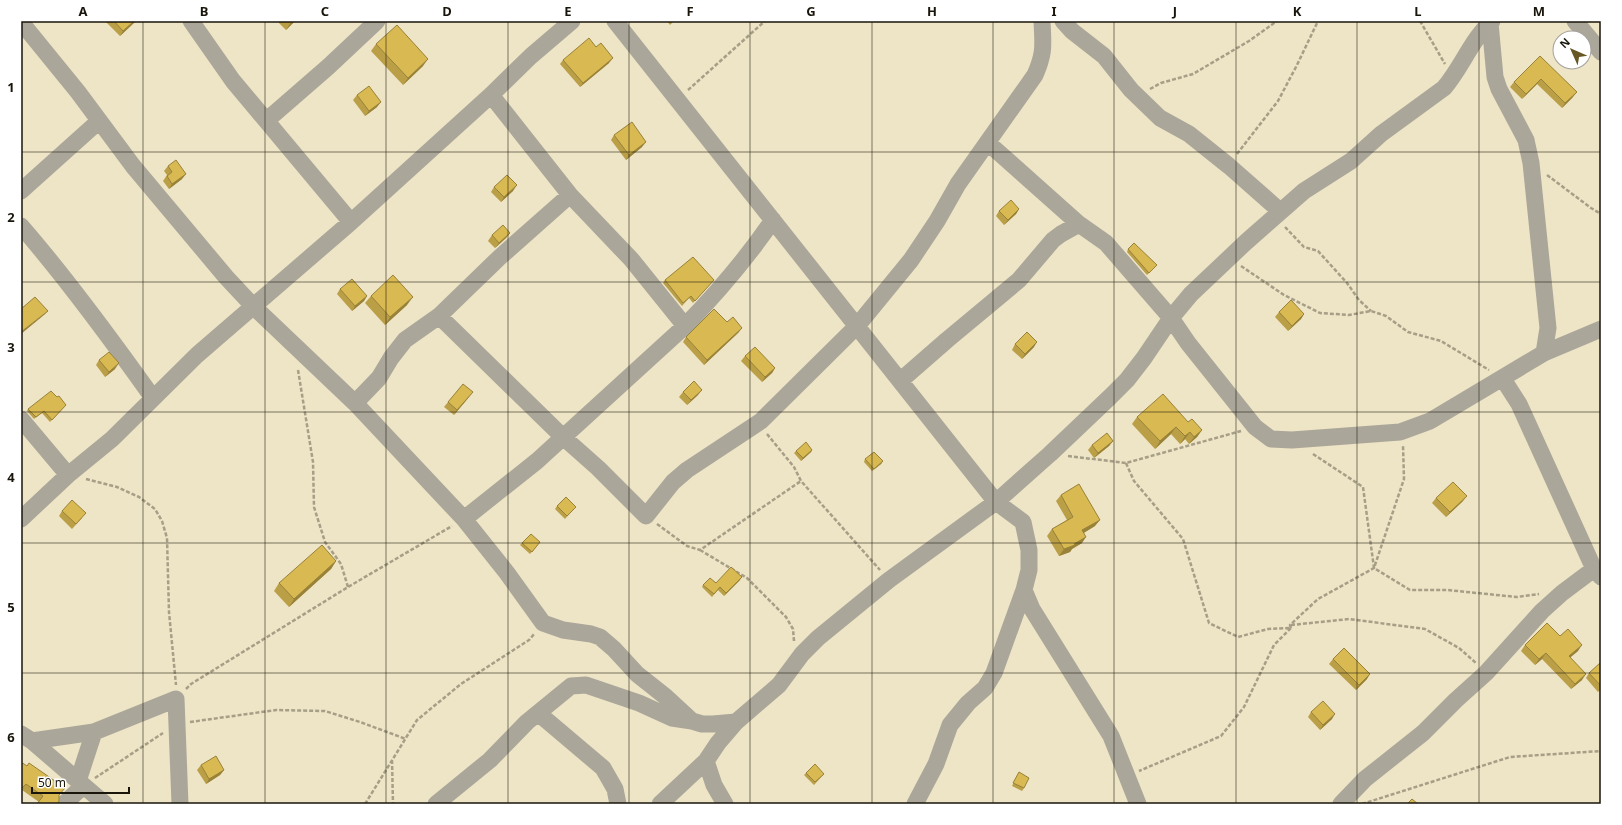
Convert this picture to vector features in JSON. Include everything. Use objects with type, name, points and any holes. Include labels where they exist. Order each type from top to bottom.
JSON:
[{"type":"street","points":[[267,120],[328,67],[377,21]]},
{"type":"street","points":[[21,519],[68,475],[112,439],[198,355],[351,222],[491,95],[531,56],[572,21]]},
{"type":"street","points":[[615,21],[996,502],[1023,522],[1029,550],[1029,570],[1024,590],[994,673],[985,688],[968,703],[950,726],[936,764],[915,804]]},
{"type":"street","points":[[439,316],[646,516],[673,482],[687,470],[761,421],[857,326],[911,260],[937,221],[958,184],[1036,75],[1042,59],[1042,21]]},
{"type":"street","points":[[1063,21],[1072,31],[1104,56],[1124,82],[1160,118],[1190,134],[1280,211]]},
{"type":"street","points":[[1574,21],[1601,52]]},
{"type":"street","points":[[21,22],[78,92],[133,166],[199,246],[254,307],[355,403],[464,519],[507,573],[543,624],[563,630],[591,634],[600,638],[614,649],[637,674],[666,697],[692,721]]},
{"type":"street","points":[[660,804],[706,762],[718,743],[736,722],[779,686],[802,654],[818,638],[889,580],[996,502],[1050,454],[1127,380],[1171,318],[1191,294],[1280,211],[1304,191],[1351,161],[1380,134],[1444,88],[1452,78],[1471,46],[1491,22]]},
{"type":"street","points":[[1491,22],[1495,77],[1499,89],[1526,140],[1531,162],[1548,328],[1544,353]]},
{"type":"street","points":[[195,23],[233,81],[351,222]]},
{"type":"street","points":[[491,95],[570,196],[632,259],[685,326]]},
{"type":"street","points":[[21,191],[99,121]]},
{"type":"street","points":[[988,144],[1079,224],[1106,243],[1171,318],[1188,343],[1255,427],[1271,439],[1292,440],[1400,432],[1430,421],[1544,353],[1601,329]]},
{"type":"street","points":[[355,403],[379,378],[391,358],[405,340],[439,316],[500,256],[570,196]]},
{"type":"street","points":[[464,519],[537,461],[617,386],[685,326],[706,305],[743,261],[772,220]]},
{"type":"street","points":[[900,381],[1019,280],[1053,240],[1079,224]]},
{"type":"street","points":[[21,226],[44,253],[153,398]]},
{"type":"street","points":[[1341,804],[1365,779],[1423,733],[1486,673],[1542,611],[1562,593],[1597,573],[1519,404],[1504,378]]},
{"type":"street","points":[[21,419],[68,475]]},
{"type":"street","points":[[1024,590],[1032,609],[1111,736],[1138,804]]},
{"type":"street","points":[[436,804],[490,760],[538,713],[571,686],[586,685],[639,703],[672,718],[702,724],[736,722]]},
{"type":"street","points":[[26,738],[94,732],[176,700],[180,804]]},
{"type":"street","points":[[538,713],[604,768],[615,789],[618,804]]},
{"type":"street","points":[[64,804],[80,783],[94,732]]},
{"type":"street","points":[[26,738],[105,804]]},
{"type":"street","points":[[706,762],[714,785],[725,804]]},
{"type":"path","points":[[677,100],[765,21]]},
{"type":"path","points":[[1137,96],[1161,83],[1193,74],[1248,41],[1277,21]]},
{"type":"path","points":[[1229,166],[1261,121],[1278,101],[1297,66],[1318,21]]},
{"type":"path","points":[[1420,21],[1452,78]]},
{"type":"path","points":[[1531,162],[1601,214]]},
{"type":"path","points":[[1280,211],[1286,227],[1304,247],[1318,250],[1348,283],[1359,300],[1371,311],[1386,316],[1408,332],[1441,341],[1504,378]]},
{"type":"path","points":[[1229,258],[1284,295],[1320,313],[1349,315],[1371,311]]},
{"type":"path","points":[[294,344],[313,462],[314,507],[325,542],[341,564],[348,587]]},
{"type":"path","points":[[761,421],[772,441],[794,467],[801,481],[889,580]]},
{"type":"path","points":[[1050,454],[1126,463],[1255,427]]},
{"type":"path","points":[[1128,776],[1221,736],[1244,707],[1274,645],[1318,599],[1374,568],[1404,480],[1404,449],[1400,432]]},
{"type":"path","points":[[1292,440],[1364,487],[1374,568]]},
{"type":"path","points":[[1126,463],[1134,481],[1183,539],[1209,623],[1238,637],[1268,629],[1349,619],[1425,629],[1459,648],[1486,673]]},
{"type":"path","points":[[68,475],[117,487],[139,497],[155,509],[162,521],[167,538],[169,612],[176,678],[176,700]]},
{"type":"path","points":[[700,550],[801,481]]},
{"type":"path","points":[[646,516],[687,546],[700,550],[747,578],[786,617],[793,629],[794,645]]},
{"type":"path","points":[[176,700],[191,684],[348,587],[464,519]]},
{"type":"path","points":[[1374,568],[1410,590],[1446,590],[1517,597],[1562,593]]},
{"type":"path","points":[[365,804],[417,720],[461,684],[529,640],[543,624]]},
{"type":"path","points":[[80,783],[176,724],[276,710],[325,711],[406,739]]},
{"type":"path","points":[[1362,804],[1510,756],[1601,751]]},
{"type":"path","points":[[392,760],[393,804]]},
{"type":"building","points":[[114,21],[134,21],[123,31]]},
{"type":"building","points":[[397,25],[428,59],[408,78],[376,44]]},
{"type":"building","points":[[589,38],[596,47],[601,43],[613,58],[583,83],[563,60]]},
{"type":"building","points":[[1540,56],[1552,68],[1552,70],[1554,70],[1577,92],[1565,103],[1541,79],[1526,94],[1514,82]]},
{"type":"building","points":[[369,86],[381,102],[369,111],[357,95]]},
{"type":"building","points":[[632,122],[646,142],[629,155],[614,135]]},
{"type":"building","points":[[176,160],[186,174],[172,184],[167,176],[172,172],[168,166]]},
{"type":"building","points":[[507,175],[517,185],[504,197],[494,187]]},
{"type":"building","points":[[1011,200],[1019,209],[1008,220],[999,211]]},
{"type":"building","points":[[503,225],[510,233],[499,243],[492,235]]},
{"type":"building","points":[[1134,243],[1157,265],[1149,273],[1128,249]]},
{"type":"building","points":[[693,257],[714,280],[695,301],[691,296],[683,303],[665,280]]},
{"type":"building","points":[[393,275],[413,297],[390,317],[371,296]]},
{"type":"building","points":[[352,279],[367,296],[355,306],[340,289]]},
{"type":"building","points":[[35,297],[48,311],[21,332],[21,309]]},
{"type":"building","points":[[1291,300],[1304,314],[1292,326],[1279,312]]},
{"type":"building","points":[[714,309],[727,322],[733,317],[742,328],[707,360],[686,337]]},
{"type":"building","points":[[1027,332],[1037,342],[1025,354],[1015,344]]},
{"type":"building","points":[[755,347],[775,368],[765,377],[745,356]]},
{"type":"building","points":[[109,352],[119,363],[109,372],[99,360]]},
{"type":"building","points":[[694,381],[702,390],[691,400],[683,392]]},
{"type":"building","points":[[463,384],[473,392],[457,410],[448,402]]},
{"type":"building","points":[[51,391],[57,397],[59,396],[66,405],[52,420],[44,411],[36,417],[28,409]]},
{"type":"building","points":[[1163,394],[1188,422],[1192,419],[1202,430],[1194,437],[1190,432],[1185,436],[1176,427],[1160,441],[1137,417]]},
{"type":"building","points":[[1107,433],[1113,441],[1098,453],[1092,445]]},
{"type":"building","points":[[806,442],[812,450],[803,458],[796,451]]},
{"type":"building","points":[[874,452],[883,461],[874,469],[865,459]]},
{"type":"building","points":[[1453,482],[1467,496],[1450,512],[1436,498]]},
{"type":"building","points":[[1079,484],[1100,520],[1082,530],[1086,537],[1074,544],[1075,545],[1064,549],[1052,529],[1073,517],[1061,495]]},
{"type":"building","points":[[566,497],[576,507],[567,516],[557,506]]},
{"type":"building","points":[[72,500],[86,513],[76,524],[62,511]]},
{"type":"building","points":[[531,534],[540,542],[532,552],[522,543]]},
{"type":"building","points":[[322,545],[336,561],[294,599],[279,583]]},
{"type":"building","points":[[731,567],[742,577],[726,593],[720,587],[714,594],[703,585],[710,578],[716,583]]},
{"type":"building","points":[[1547,623],[1560,636],[1568,629],[1582,645],[1569,656],[1586,674],[1575,684],[1546,653],[1539,659],[1525,645]]},
{"type":"building","points":[[1344,648],[1370,674],[1359,685],[1333,659]]},
{"type":"building","points":[[1601,663],[1601,686],[1589,673]]},
{"type":"building","points":[[1323,701],[1335,714],[1323,725],[1311,712]]},
{"type":"building","points":[[216,756],[224,770],[209,779],[201,765]]},
{"type":"building","points":[[21,762],[27,766],[29,763],[65,788],[59,795],[59,801],[57,804],[37,804],[43,796],[26,784],[21,789]]},
{"type":"building","points":[[815,764],[824,774],[815,782],[806,773]]},
{"type":"building","points":[[1019,772],[1029,778],[1024,788],[1013,783]]},
{"type":"building","points":[[1412,799],[1418,804],[1407,804]]}]
